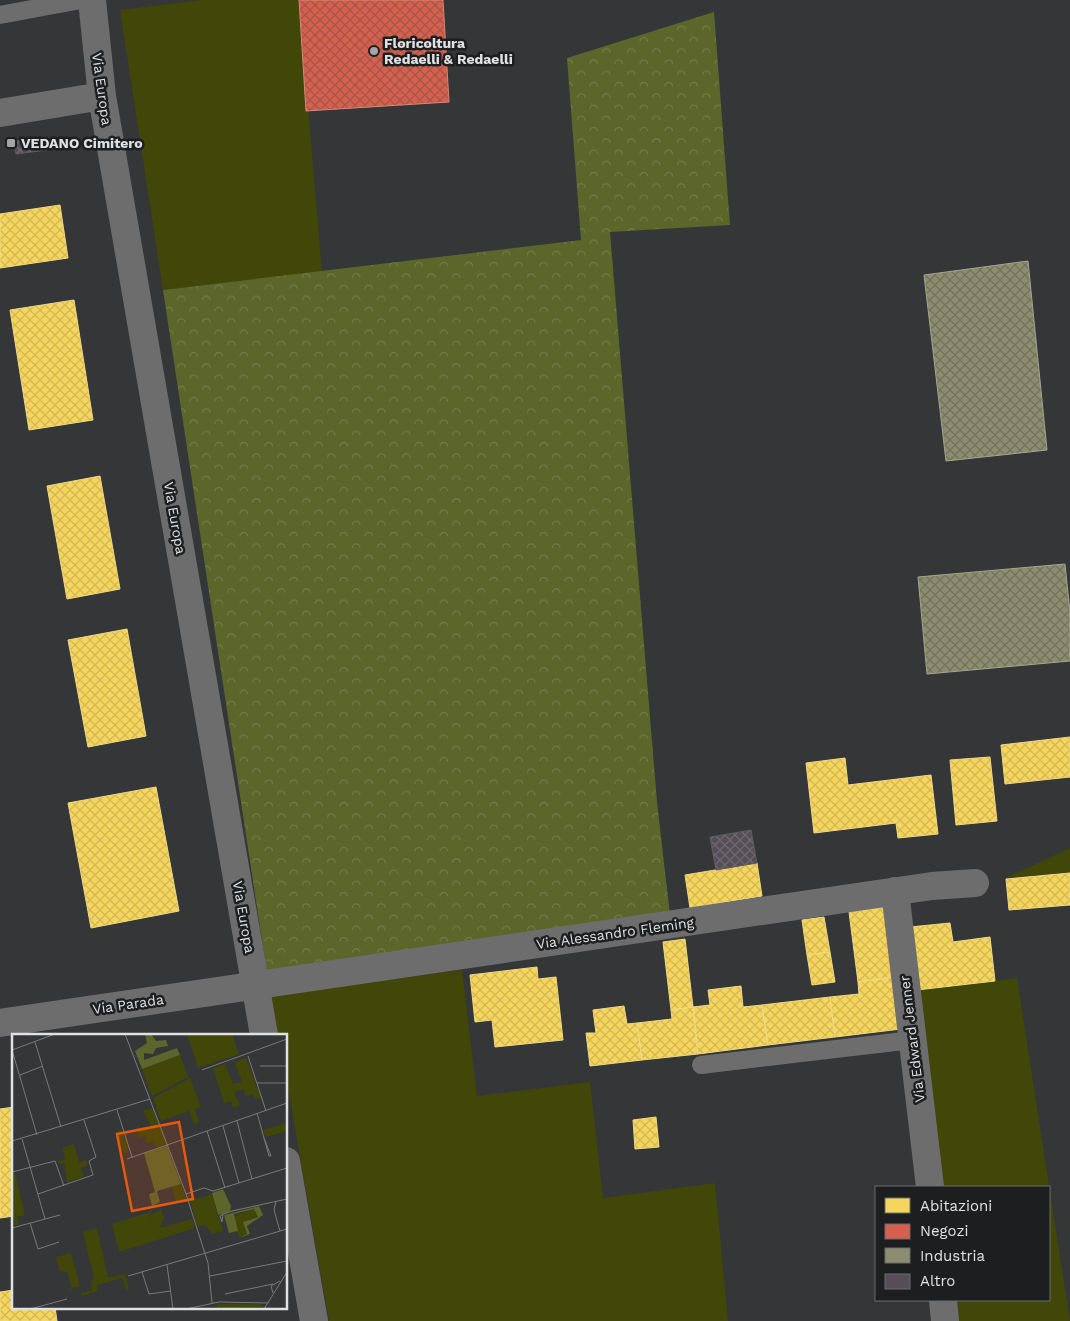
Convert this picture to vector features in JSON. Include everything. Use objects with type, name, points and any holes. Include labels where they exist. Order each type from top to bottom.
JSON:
[{"type":"street","name":"Via Europa","points":[[92,0],[102,96],[264,1034]]},
{"type":"street","points":[[0,112],[102,96]]},
{"type":"street","name":"Via Alessandro Fleming","points":[[256,986],[895,891],[975,883]]},
{"type":"street","name":"Via Edward Jenner","points":[[895,891],[930,1186]]},
{"type":"street","name":"Via Parada","points":[[0,1023],[256,986]]},
{"type":"street","points":[[288,1172],[314,1321]]},
{"type":"street","points":[[943,1301],[945,1321]]},
{"type":"lane","points":[[0,15],[81,0]]},
{"type":"lane","points":[[701,1065],[912,1040]]},
{"type":"green space","points":[[201,0],[299,0],[322,272],[163,290],[120,10]]},
{"type":"green space","points":[[714,12],[730,225],[610,232],[657,802],[670,915],[267,973],[163,290],[581,240],[567,58]]},
{"type":"green space","points":[[1070,848],[1070,873],[1006,878]]},
{"type":"green space","points":[[462,970],[477,1096],[590,1082],[603,1198],[715,1183],[728,1321],[329,1321],[288,1088],[288,1034],[278,1034],[269,996]]},
{"type":"green space","points":[[1017,978],[1049,1186],[941,1186],[917,990]]},
{"type":"green space","points":[[1050,1192],[1070,1321],[958,1321],[955,1301],[1050,1301]]},
{"type":"building: Abitazioni","points":[[60,205],[68,258],[0,268],[0,214]]},
{"type":"building: Abitazioni","points":[[74,300],[93,420],[29,430],[10,310]]},
{"type":"building: Abitazioni","points":[[100,476],[120,589],[67,599],[47,486]]},
{"type":"building: Abitazioni","points":[[127,629],[146,736],[88,747],[68,640]]},
{"type":"building: Abitazioni","points":[[1070,737],[1070,777],[1005,784],[1001,745]]},
{"type":"building: Abitazioni","points":[[990,757],[997,821],[956,825],[950,760]]},
{"type":"building: Abitazioni","points":[[845,758],[848,785],[931,775],[938,834],[898,838],[896,823],[814,833],[806,763]]},
{"type":"building: Abitazioni","points":[[156,787],[179,911],[91,928],[68,803]]},
{"type":"building: Abitazioni","points":[[757,863],[762,896],[690,908],[685,875]]},
{"type":"building: Abitazioni","points":[[1070,873],[1070,905],[1009,910],[1006,879]]},
{"type":"building: Abitazioni","points":[[885,907],[894,977],[858,982],[849,912]]},
{"type":"building: Abitazioni","points":[[824,917],[830,952],[807,955],[802,920]]},
{"type":"building: Abitazioni","points":[[950,923],[953,942],[990,937],[995,981],[917,990],[910,927]]},
{"type":"building: Abitazioni","points":[[685,939],[693,1007],[671,1010],[663,942]]},
{"type":"building: Abitazioni","points":[[830,952],[835,982],[812,985],[807,955]]},
{"type":"building: Abitazioni","points":[[537,967],[538,979],[556,977],[563,1040],[495,1047],[492,1020],[475,1022],[470,975]]},
{"type":"building: Abitazioni","points":[[894,977],[901,1029],[835,1037],[830,997],[859,994],[858,982]]},
{"type":"building: Abitazioni","points":[[741,986],[743,1007],[762,1005],[768,1045],[698,1054],[693,1007],[710,1005],[708,990]]},
{"type":"building: Abitazioni","points":[[830,997],[835,1037],[768,1045],[762,1005]]},
{"type":"building: Abitazioni","points":[[624,1006],[627,1024],[637,1023],[642,1060],[590,1066],[586,1033],[596,1033],[593,1010]]},
{"type":"building: Abitazioni","points":[[693,1007],[698,1054],[642,1060],[637,1023],[672,1019],[671,1010]]},
{"type":"building: Abitazioni","points":[[12,1107],[12,1216],[0,1218],[0,1109]]},
{"type":"building: Abitazioni","points":[[656,1117],[659,1147],[635,1149],[633,1120]]},
{"type":"building: Abitazioni","points":[[12,1290],[12,1308],[55,1308],[57,1321],[0,1321],[0,1292]]},
{"type":"building: Negozi","name":"Floricoltura Redaelli & Redaelli","points":[[299,0],[443,0],[449,102],[306,111]]},
{"type":"building: Industria","points":[[1028,261],[1047,450],[946,461],[924,275]]},
{"type":"building: Industria","points":[[1065,564],[1070,612],[1070,661],[927,674],[918,577]]},
{"type":"building: Altro","points":[[45,137],[47,150],[16,154],[14,141]]},
{"type":"building: Altro","points":[[751,830],[757,863],[716,870],[710,837]]},
{"type":"place","name":"Floricoltura Redaelli & Redaelli","points":[[374,51]]},
{"type":"place","name":"VEDANO Cimitero","points":[[11,143]]}]
